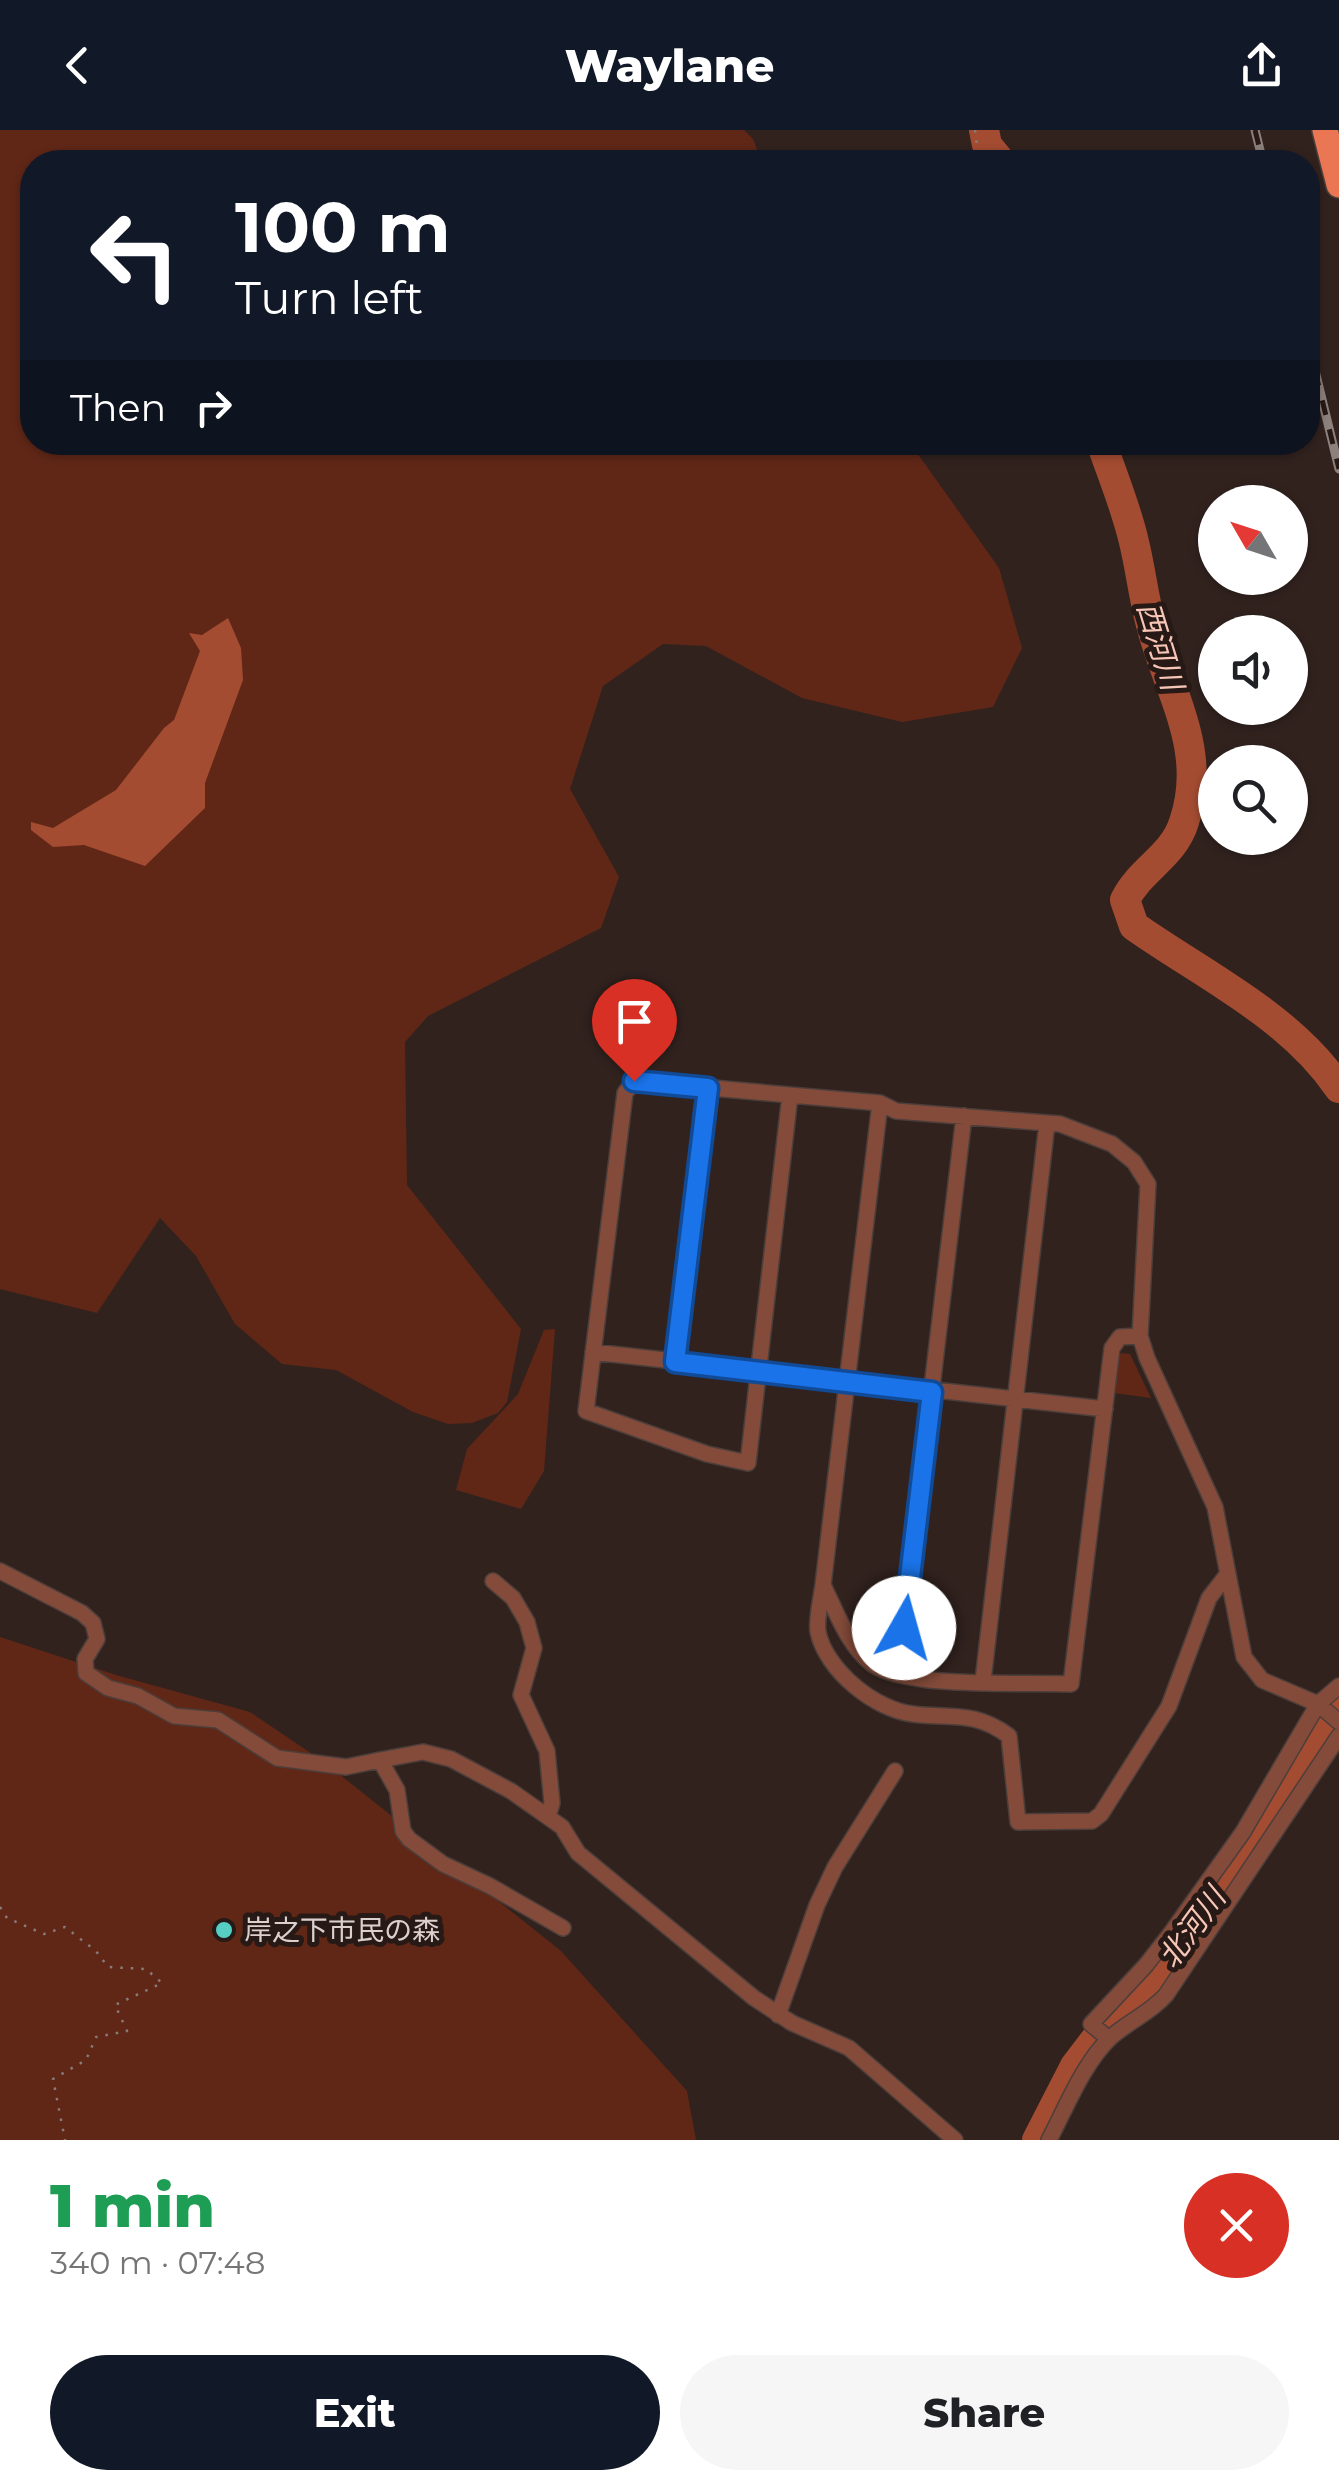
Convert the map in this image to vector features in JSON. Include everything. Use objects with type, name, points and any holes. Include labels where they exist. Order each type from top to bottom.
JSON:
[{"type":"highway","points":[[1326,130],[1339,185]]},
{"type":"street","points":[[790,1095],[748,1463],[735,1462],[586,1411],[625,1093],[634,1081],[790,1095],[880,1104],[896,1111],[1047,1122],[1112,1144],[1134,1162],[1148,1184],[1140,1336],[1215,1508],[1244,1657],[1262,1680],[1321,1706],[1339,1722]]},
{"type":"street","points":[[675,1362],[708,1088]]},
{"type":"street","points":[[880,1104],[817,1628],[823,1647],[857,1691],[882,1706],[911,1714],[958,1714],[997,1727],[1009,1736],[1018,1822],[1092,1821],[1101,1814],[1169,1706],[1209,1598],[1226,1576]]},
{"type":"street","points":[[895,1674],[899,1667],[964,1116]]},
{"type":"street","points":[[983,1681],[1047,1122]]},
{"type":"street","points":[[823,1586],[849,1636],[871,1663],[895,1674],[924,1681],[1072,1684],[1112,1348],[1120,1337],[1140,1336]]},
{"type":"street","points":[[593,1352],[1105,1409]]},
{"type":"street","points":[[0,1571],[93,1623],[97,1639],[85,1659],[86,1672],[108,1688],[138,1696],[174,1716],[218,1720],[278,1758],[346,1767],[423,1752],[451,1759],[511,1791],[562,1827],[578,1853],[754,1998],[848,2048],[955,2140]]},
{"type":"street","points":[[493,1581],[512,1598],[527,1622],[534,1648],[521,1695],[547,1751],[552,1803],[548,1817]]},
{"type":"street","points":[[1049,2140],[1084,2076],[1119,1991],[1146,1966],[1222,1863],[1321,1706],[1339,1686]]},
{"type":"street","points":[[1102,2034],[1155,2008],[1339,1736]]},
{"type":"street","points":[[380,1760],[397,1790],[403,1831],[409,1839],[442,1864],[563,1928]]},
{"type":"street","points":[[778,2014],[817,1905],[835,1867],[895,1771]]},
{"type":"path","points":[[0,1907],[7,1918],[44,1934],[65,1927],[96,1951],[108,1967],[146,1969],[162,1984],[115,2005],[127,2031],[96,2037],[86,2060],[53,2079],[66,2140]]},
{"type":"shaded area","points":[[0,130],[744,130],[757,150],[20,150],[20,455],[919,455],[999,568],[1022,648],[993,707],[902,722],[802,698],[706,646],[663,644],[603,686],[570,789],[619,877],[601,928],[428,1016],[405,1042],[407,1185],[521,1329],[507,1402],[498,1413],[472,1423],[448,1424],[413,1412],[336,1370],[282,1364],[235,1324],[196,1256],[160,1218],[97,1313],[0,1289]]},
{"type":"shaded area","points":[[228,618],[241,648],[243,680],[205,783],[205,808],[145,866],[84,845],[53,847],[31,830],[31,822],[53,828],[116,790],[174,720],[200,651],[189,633],[202,635]]},
{"type":"shaded area","points":[[555,1329],[544,1471],[521,1509],[456,1490],[467,1449],[518,1394],[544,1330]]},
{"type":"shaded area","points":[[1130,1354],[1151,1398],[1114,1393],[1118,1356]]},
{"type":"shaded area","name":"岸之下市民の森","points":[[0,1637],[116,1675],[250,1712],[324,1762],[561,1951],[687,2091],[696,2140],[0,2140]]},
{"type":"waterway","name":"西河川","points":[[984,130],[991,150]]},
{"type":"waterway","name":"西河川","points":[[1105,455],[1130,526],[1150,621],[1183,720],[1192,769],[1190,795],[1179,834],[1125,900],[1134,926],[1271,1018],[1319,1062],[1339,1088]]},
{"type":"waterway","name":"北河川","points":[[1037,2140],[1075,2066],[1111,2019],[1179,1952],[1219,1884],[1307,1758],[1321,1726],[1339,1711]]},
{"type":"railway","points":[[1255,130],[1260,150]]},
{"type":"railway","points":[[1320,391],[1339,469]]},
{"type":"place","name":"岸之下市民の森","points":[[224,1930]]},
{"type":"route","points":[[634,1081],[708,1088],[675,1362],[932,1392],[904,1628]]}]
